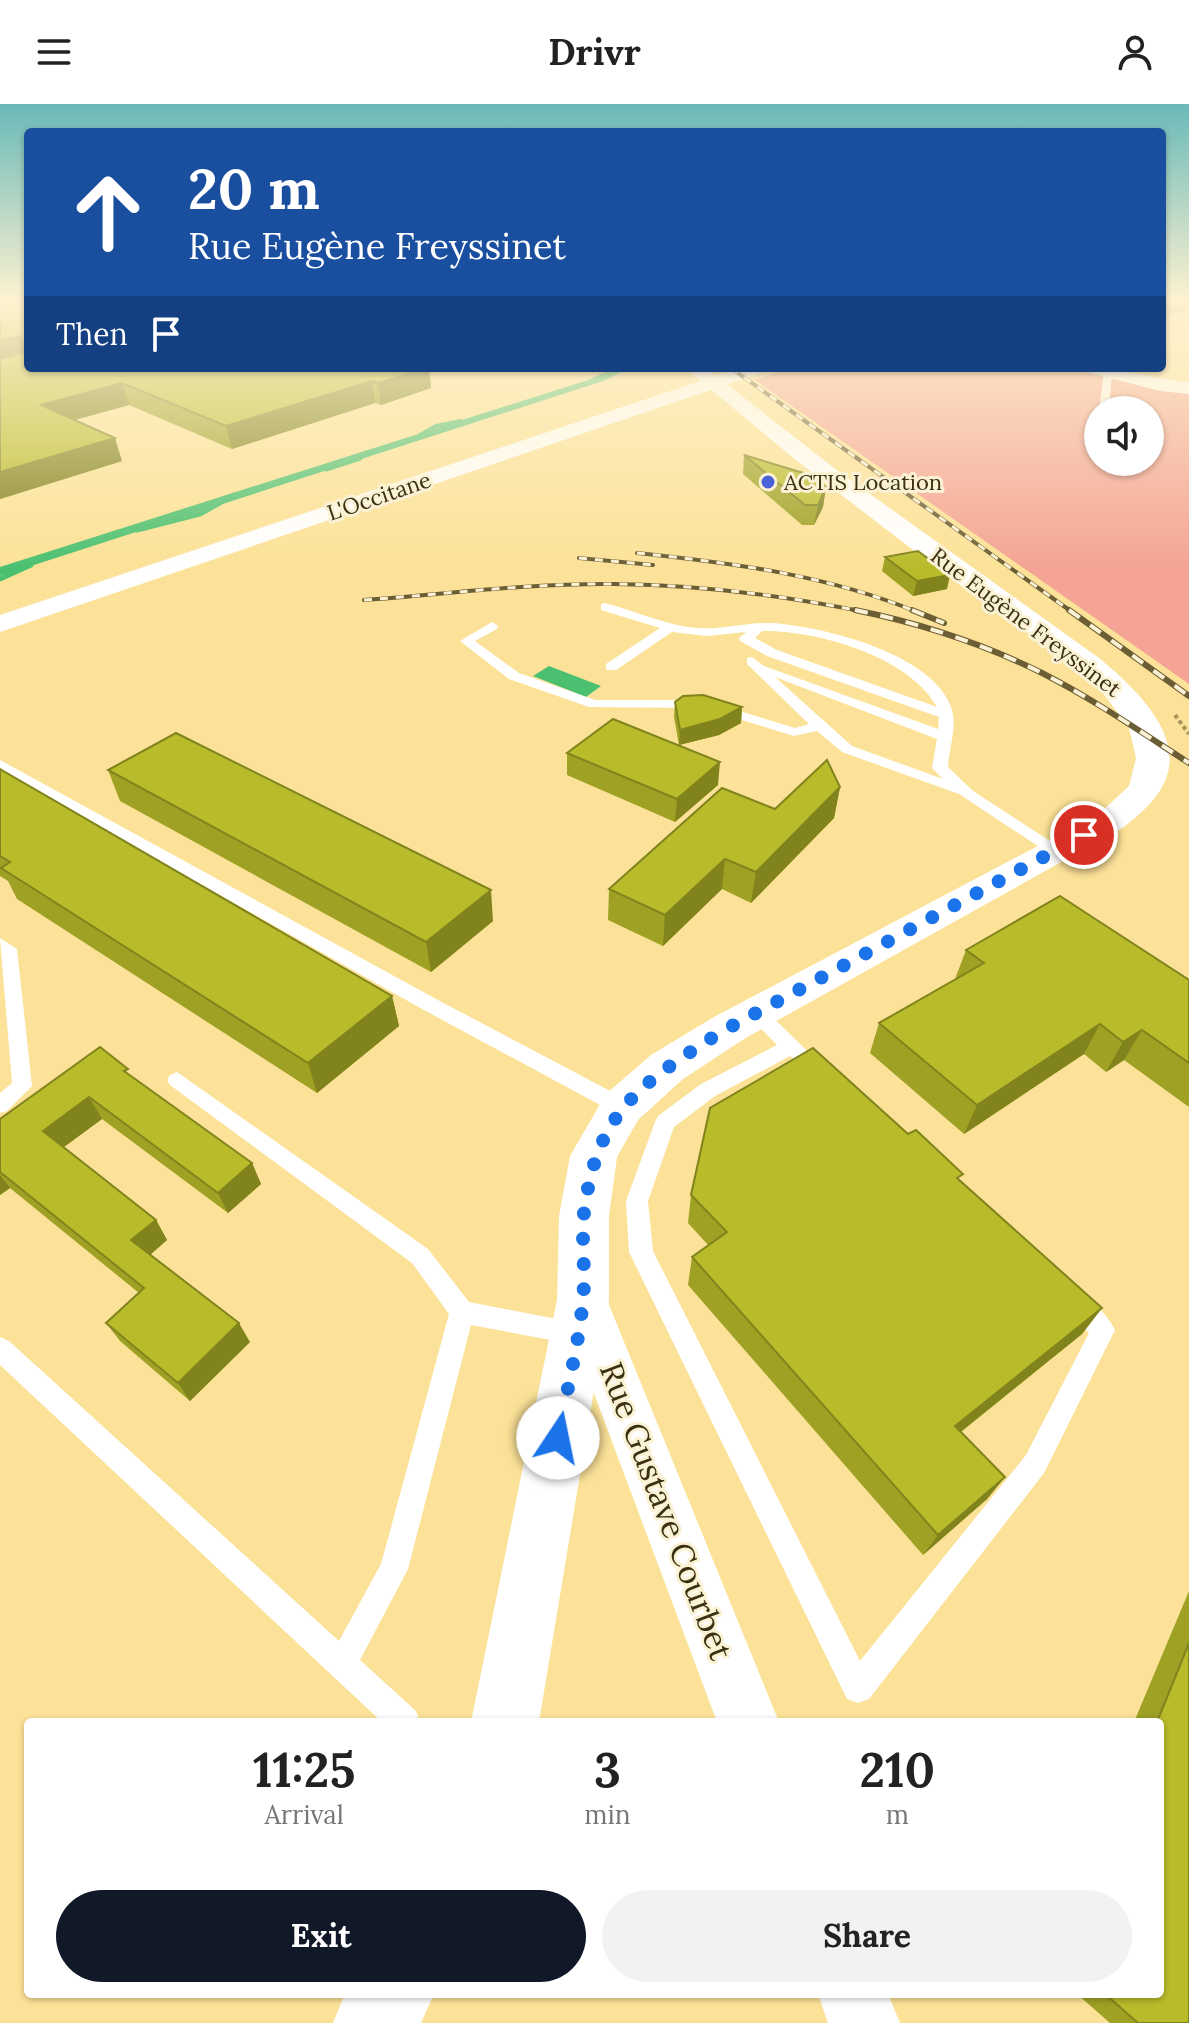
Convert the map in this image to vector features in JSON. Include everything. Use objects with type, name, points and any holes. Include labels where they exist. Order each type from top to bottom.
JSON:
[{"type":"main road","name":"L'Occitane","points":[[0,608],[656,392]]},
{"type":"main road","name":"L'Occitane","points":[[0,624],[658,392]]},
{"type":"main road","name":"Rue Eugène Freyssinet","points":[[506,1718],[580,1317],[584,1216],[594,1156],[622,1107],[667,1067],[756,1013],[1112,820],[1142,796],[1154,762],[1145,726],[1129,701],[1093,667],[998,601],[753,417],[704,392]]},
{"type":"main road","points":[[372,2023],[392,1998]]},
{"type":"street","name":"Rue Gustave Courbet","points":[[580,1317],[746,1718]]},
{"type":"street","points":[[855,1998],[864,2023]]},
{"type":"lane","points":[[605,607],[690,632],[753,641],[825,637],[885,655],[921,678],[939,699],[945,726],[940,768],[968,794],[1056,850]]},
{"type":"lane","points":[[492,626],[466,641],[514,676],[594,704],[703,704],[794,732],[820,726]]},
{"type":"lane","points":[[611,667],[672,626]]},
{"type":"lane","points":[[753,641],[762,638],[939,699]]},
{"type":"lane","points":[[753,641],[820,726],[847,749],[968,794]]},
{"type":"lane","points":[[753,641],[783,678],[945,726]]},
{"type":"lane","points":[[753,641],[772,653],[945,726]]},
{"type":"lane","points":[[0,765],[441,1011],[622,1107]]},
{"type":"lane","points":[[0,944],[8,949],[22,1086],[0,1105]]},
{"type":"lane","points":[[756,1013],[835,1086]]},
{"type":"lane","points":[[792,1046],[708,1090],[665,1122],[637,1201],[641,1252],[858,1688],[1035,1464],[1103,1330],[1050,1279]]},
{"type":"lane","points":[[177,1080],[420,1256],[462,1312]]},
{"type":"lane","points":[[462,1312],[580,1317]]},
{"type":"lane","points":[[342,1664],[394,1569],[462,1312]]},
{"type":"lane","points":[[0,1349],[401,1718]]},
{"type":"shaded area","points":[[552,392],[570,392],[0,576],[0,567]]},
{"type":"shaded area","points":[[771,392],[1183,392],[1189,393],[1189,684]]},
{"type":"shaded area","points":[[549,666],[601,686],[586,697],[533,676]]},
{"type":"building","points":[[0,392],[91,392],[41,405],[115,438],[0,472]]},
{"type":"building","points":[[143,392],[338,392],[226,426]]},
{"type":"building","points":[[744,455],[810,475],[826,487],[818,505],[805,505]]},
{"type":"building","points":[[918,551],[950,575],[917,581],[885,557]]},
{"type":"building","points":[[703,695],[742,707],[720,719],[680,730],[675,702],[683,696]]},
{"type":"building","points":[[613,719],[720,762],[677,799],[567,753]]},
{"type":"building","points":[[176,733],[491,890],[426,942],[108,770]]},
{"type":"building","points":[[827,760],[840,787],[756,872],[725,859],[665,915],[609,889],[722,788],[775,809]]},
{"type":"building","points":[[0,769],[392,996],[308,1063],[1,868],[10,862],[0,856]]},
{"type":"building","points":[[1060,896],[1189,980],[1189,1063],[1142,1030],[1123,1042],[1100,1024],[977,1105],[879,1023],[984,963],[966,950]]},
{"type":"building","points":[[100,1047],[128,1069],[124,1071],[252,1163],[218,1193],[89,1097],[43,1131],[156,1220],[131,1240],[239,1323],[178,1383],[106,1323],[144,1288],[0,1172],[0,1119]]},
{"type":"building","points":[[813,1048],[908,1134],[916,1130],[963,1174],[957,1178],[1102,1308],[955,1426],[1005,1477],[938,1535],[692,1257],[727,1232],[691,1195],[710,1108]]},
{"type":"building","points":[[1189,1643],[1189,2023],[1138,2023],[1110,1998],[1164,1998],[1164,1718],[1159,1718]]},
{"type":"waterway","points":[[420,435],[436,426],[461,421]]},
{"type":"waterway","points":[[326,469],[360,458]]},
{"type":"waterway","points":[[137,530],[200,514],[234,495]]},
{"type":"waterway","points":[[0,579],[31,565]]},
{"type":"railway","points":[[764,392],[1072,612]]},
{"type":"railway","points":[[637,553],[779,572],[849,589],[916,612]]},
{"type":"railway","points":[[579,558],[653,565]]},
{"type":"railway","points":[[364,600],[521,587],[615,584],[741,592],[859,611]]},
{"type":"railway","points":[[855,610],[859,611]]},
{"type":"railway","points":[[1069,610],[1189,696]]},
{"type":"railway","points":[[859,611],[865,612]]},
{"type":"railway","points":[[859,611],[951,636],[1020,662],[1117,716],[1189,763]]},
{"type":"railway","points":[[916,612],[944,623]]},
{"type":"place","name":"ACTIS Location","points":[[768,482]]},
{"type":"route","points":[[558,1438],[583,1300],[584,1216],[594,1156],[622,1107],[667,1067],[721,1032],[1084,835]]}]
